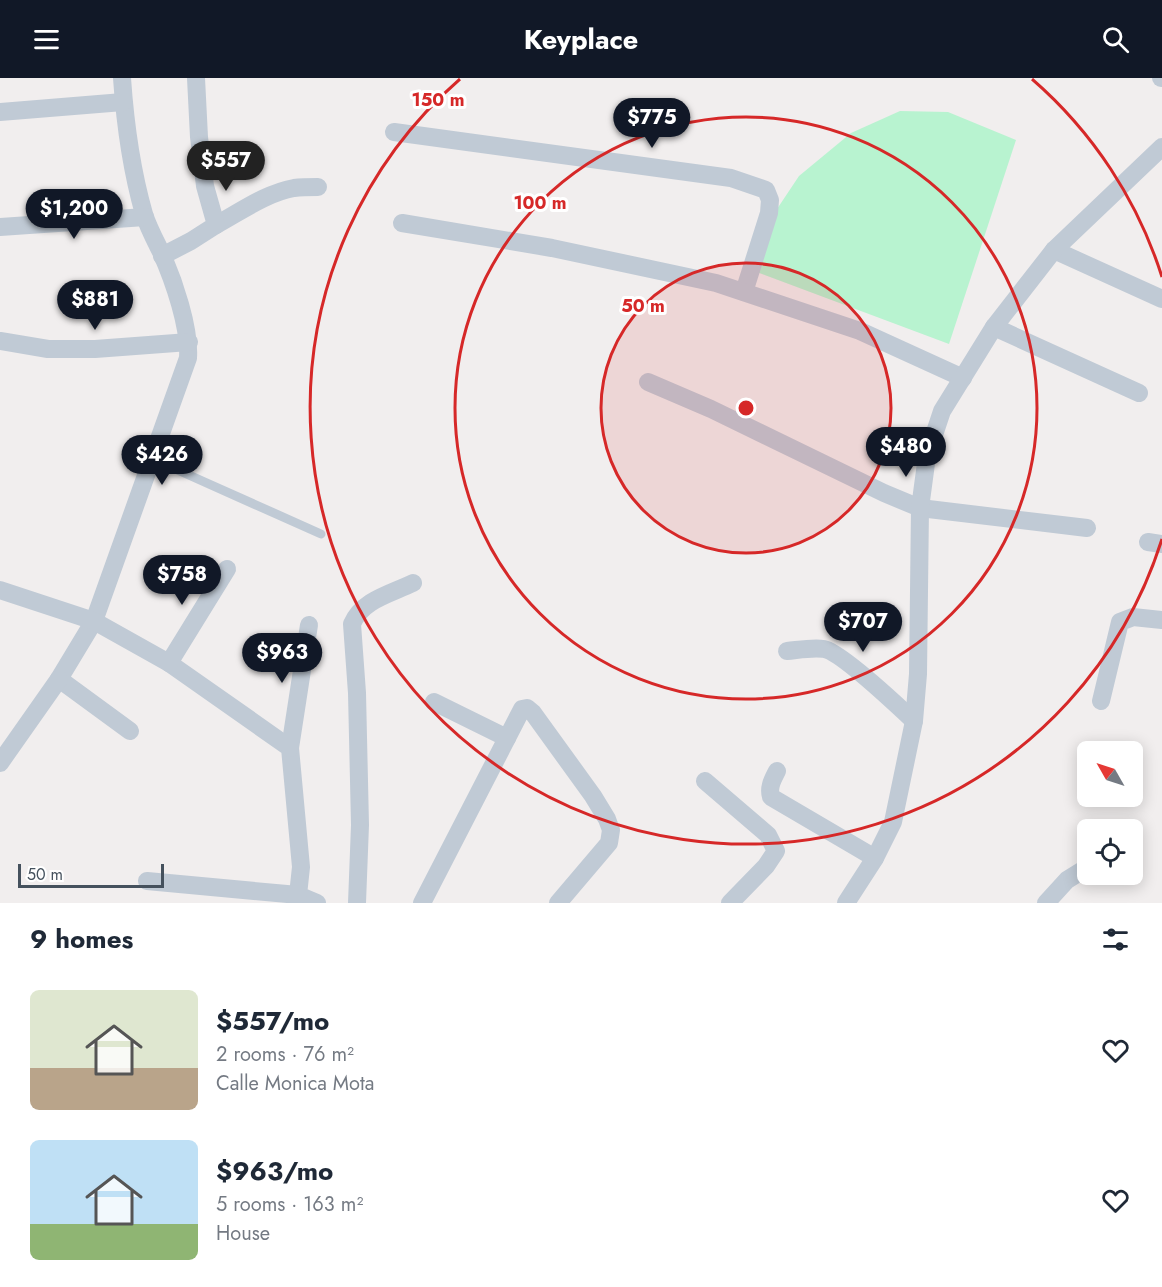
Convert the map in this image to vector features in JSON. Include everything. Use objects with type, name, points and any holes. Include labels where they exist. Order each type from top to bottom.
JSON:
[{"type":"street","points":[[0,763],[59,679],[94,621],[188,358],[189,342],[186,324],[162,256],[145,217],[123,102],[122,78]]},
{"type":"street","points":[[196,78],[199,137],[205,186],[216,225]]},
{"type":"street","points":[[0,112],[123,102]]},
{"type":"street","points":[[394,132],[731,178],[757,185],[766,190],[770,200],[769,213],[744,292]]},
{"type":"street","points":[[846,903],[875,858],[893,822],[914,721],[918,674],[920,508],[927,456],[942,411],[994,327],[1054,250],[1162,147]]},
{"type":"street","points":[[162,256],[252,204],[293,188],[318,187]]},
{"type":"street","points":[[0,227],[145,217]]},
{"type":"street","points":[[402,223],[552,248],[716,283],[860,331],[963,378]]},
{"type":"street","points":[[1054,250],[1162,299]]},
{"type":"street","points":[[994,327],[1139,393]]},
{"type":"street","points":[[0,341],[48,349],[95,349],[189,342]]},
{"type":"street","points":[[648,382],[711,409],[884,493],[920,508],[1086,528]]},
{"type":"street","points":[[169,663],[227,568]]},
{"type":"street","points":[[357,903],[360,825],[357,693],[352,624],[365,605],[413,584]]},
{"type":"street","points":[[0,590],[94,621],[169,663],[291,748]]},
{"type":"street","points":[[1101,701],[1120,622],[1133,616],[1162,620]]},
{"type":"street","points":[[298,895],[301,867],[291,748],[309,625]]},
{"type":"street","points":[[787,651],[818,649],[831,652],[914,721]]},
{"type":"street","points":[[59,679],[130,731]]},
{"type":"street","points":[[434,702],[507,738]]},
{"type":"street","points":[[422,903],[522,709],[527,708],[533,713],[593,796],[611,830],[609,843],[558,903]]},
{"type":"street","points":[[777,771],[769,791],[771,797],[875,858]]},
{"type":"street","points":[[705,781],[768,835],[776,851],[766,866],[730,903]]},
{"type":"street","points":[[1046,903],[1067,880],[1077,874]]},
{"type":"street","points":[[147,881],[298,895],[316,903]]},
{"type":"lane","points":[[153,459],[321,534]]},
{"type":"green space","points":[[900,111],[948,112],[1016,140],[949,344],[751,270],[777,209],[799,176],[851,133]]}]
